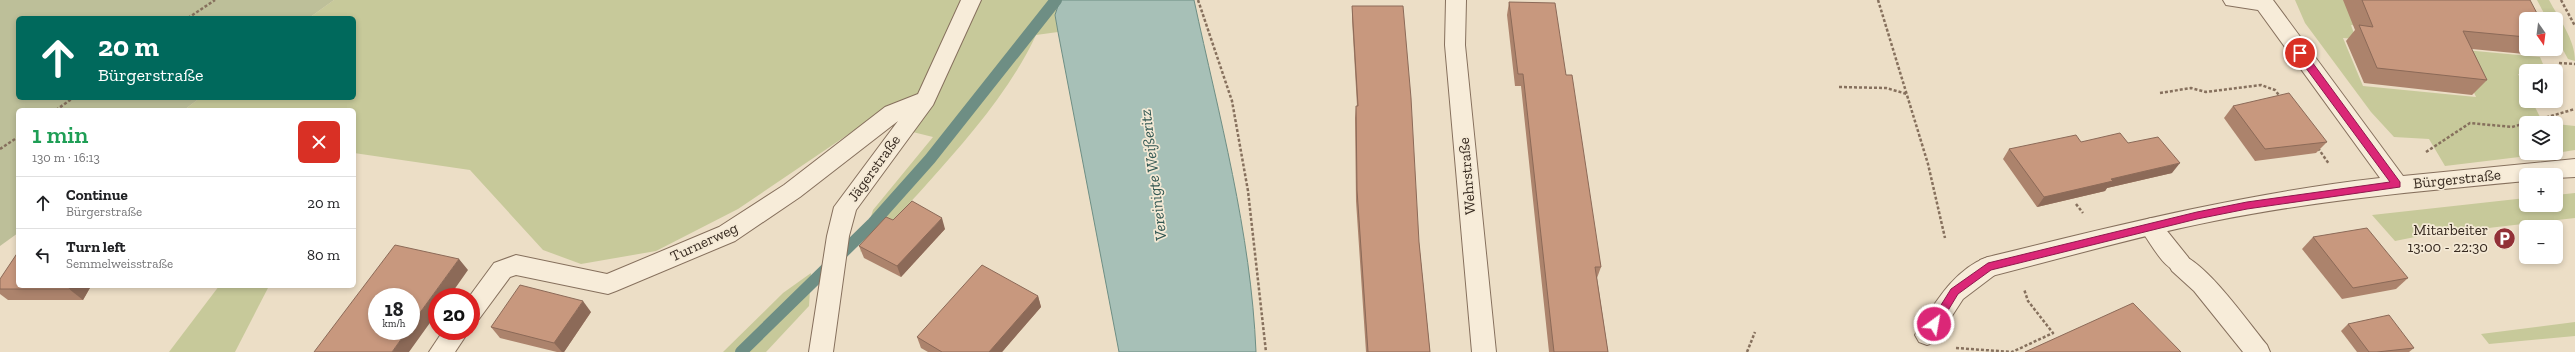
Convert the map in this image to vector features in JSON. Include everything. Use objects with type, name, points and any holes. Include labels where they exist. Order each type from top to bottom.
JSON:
[{"type":"street","name":"Jägerstraße","points":[[821,352],[838,236],[845,207],[926,99],[971,0]]},
{"type":"street","name":"Wehrstraße","points":[[1456,0],[1455,45],[1484,352]]},
{"type":"street","points":[[2233,0],[2263,2],[2397,185]]},
{"type":"street","name":"Turnerweg","points":[[480,300],[502,270],[516,265],[608,284],[727,234],[792,191],[892,113],[926,99]]},
{"type":"street","name":"Bürgerstraße","points":[[1927,335],[1955,292],[1988,267],[2151,227],[2247,206],[2397,185],[2575,168]]},
{"type":"street","points":[[2151,227],[2180,264],[2202,284],[2258,352]]},
{"type":"street","points":[[441,352],[450,340]]},
{"type":"path","points":[[191,16],[215,0]]},
{"type":"path","points":[[1198,0],[1232,101],[1248,191],[1266,352]]},
{"type":"path","points":[[1878,0],[1928,164],[1945,238]]},
{"type":"path","points":[[2561,0],[2575,26]]},
{"type":"path","points":[[2560,63],[2575,64]]},
{"type":"path","points":[[2160,93],[2191,88],[2206,92],[2261,85],[2275,90],[2284,102]]},
{"type":"path","points":[[1839,87],[1886,88],[1907,94]]},
{"type":"path","points":[[59,108],[70,100]]},
{"type":"path","points":[[2551,116],[2575,109]]},
{"type":"path","points":[[2420,156],[2470,123],[2512,127],[2519,125]]},
{"type":"path","points":[[0,149],[16,137]]},
{"type":"path","points":[[2314,142],[2332,167]]},
{"type":"path","points":[[1952,346],[1957,349],[2012,352],[2053,333],[2028,301],[2024,287]]},
{"type":"path","points":[[1747,352],[1755,332]]},
{"type":"green space","points":[[0,0],[334,0],[312,16],[16,16],[16,100],[197,100],[187,108],[16,108],[16,234],[0,246]]},
{"type":"green space","points":[[334,0],[1060,0],[1055,15],[1058,32],[1036,35],[1014,76],[987,114],[902,211],[860,252],[873,210],[933,137],[868,121],[738,209],[656,251],[581,264],[543,250],[470,170],[356,153],[356,108],[187,108],[197,100],[356,100],[356,16],[312,16]]},
{"type":"green space","points":[[2295,0],[2425,0],[2415,31],[2351,25],[2356,39],[2343,38],[2363,86],[2476,97],[2454,49],[2540,57],[2543,64],[2519,64],[2519,108],[2536,108],[2540,116],[2519,116],[2519,157],[2445,166],[2429,139],[2394,137],[2371,112],[2305,23]]},
{"type":"green space","points":[[2537,0],[2549,0],[2556,12],[2543,12]]},
{"type":"green space","points":[[2563,24],[2572,45],[2575,61],[2568,59],[2563,50]]},
{"type":"green space","points":[[2563,125],[2575,126],[2575,150],[2563,152]]},
{"type":"green space","points":[[2575,193],[2575,218],[2558,220],[2519,220],[2519,225],[2420,236],[2395,241],[2372,215],[2519,199],[2519,212],[2563,212],[2563,194]]},
{"type":"green space","points":[[811,273],[809,306],[766,352],[723,352],[783,293]]},
{"type":"green space","points":[[217,288],[268,288],[235,352],[169,352]]},
{"type":"green space","points":[[2575,322],[2575,336],[2489,344],[2481,334]]},
{"type":"water","name":"Vereinigte Weißeritz","points":[[1060,0],[1194,0],[1241,218],[1253,307],[1256,352],[1119,352],[1055,15]]},
{"type":"building","points":[[2362,0],[2530,0],[2536,12],[2519,12],[2519,36],[2463,31],[2487,80],[2377,68],[2359,25],[2373,27]]},
{"type":"building","points":[[1509,2],[1555,3],[1566,75],[1572,75],[1601,267],[1595,267],[1608,352],[1554,352],[1523,74],[1518,74]]},
{"type":"building","points":[[1352,6],[1403,6],[1411,98],[1419,242],[1430,352],[1368,352],[1357,190],[1356,106],[1358,106]]},
{"type":"building","points":[[2289,93],[2327,142],[2265,149],[2233,106]]},
{"type":"building","points":[[2120,133],[2128,143],[2158,137],[2180,163],[2111,179],[2113,181],[2044,197],[2009,149],[2076,135],[2081,142]]},
{"type":"building","points":[[912,201],[942,218],[897,266],[859,246],[886,217],[893,220]]},
{"type":"building","points":[[2367,228],[2408,278],[2353,288],[2313,237]]},
{"type":"building","points":[[395,245],[459,259],[438,288],[428,288],[428,302],[420,313],[420,288],[368,288],[368,340],[401,340],[392,352],[314,352]]},
{"type":"building","points":[[16,255],[16,288],[70,288],[0,289],[0,279]]},
{"type":"building","points":[[982,265],[1038,296],[989,352],[942,352],[917,337]]},
{"type":"building","points":[[520,285],[583,301],[554,343],[491,327]]},
{"type":"building","points":[[2133,303],[2181,352],[2025,352]]},
{"type":"building","points":[[2389,315],[2414,348],[2369,352],[2348,324]]},
{"type":"waterway","points":[[741,352],[873,223],[930,159],[1056,0]]},
{"type":"place","name":"Mitarbeiter 13:00 - 22:30","points":[[2504,239]]},
{"type":"route","points":[[1934,324],[1955,292],[1988,267],[2197,216],[2247,206],[2397,185],[2300,53]]}]
